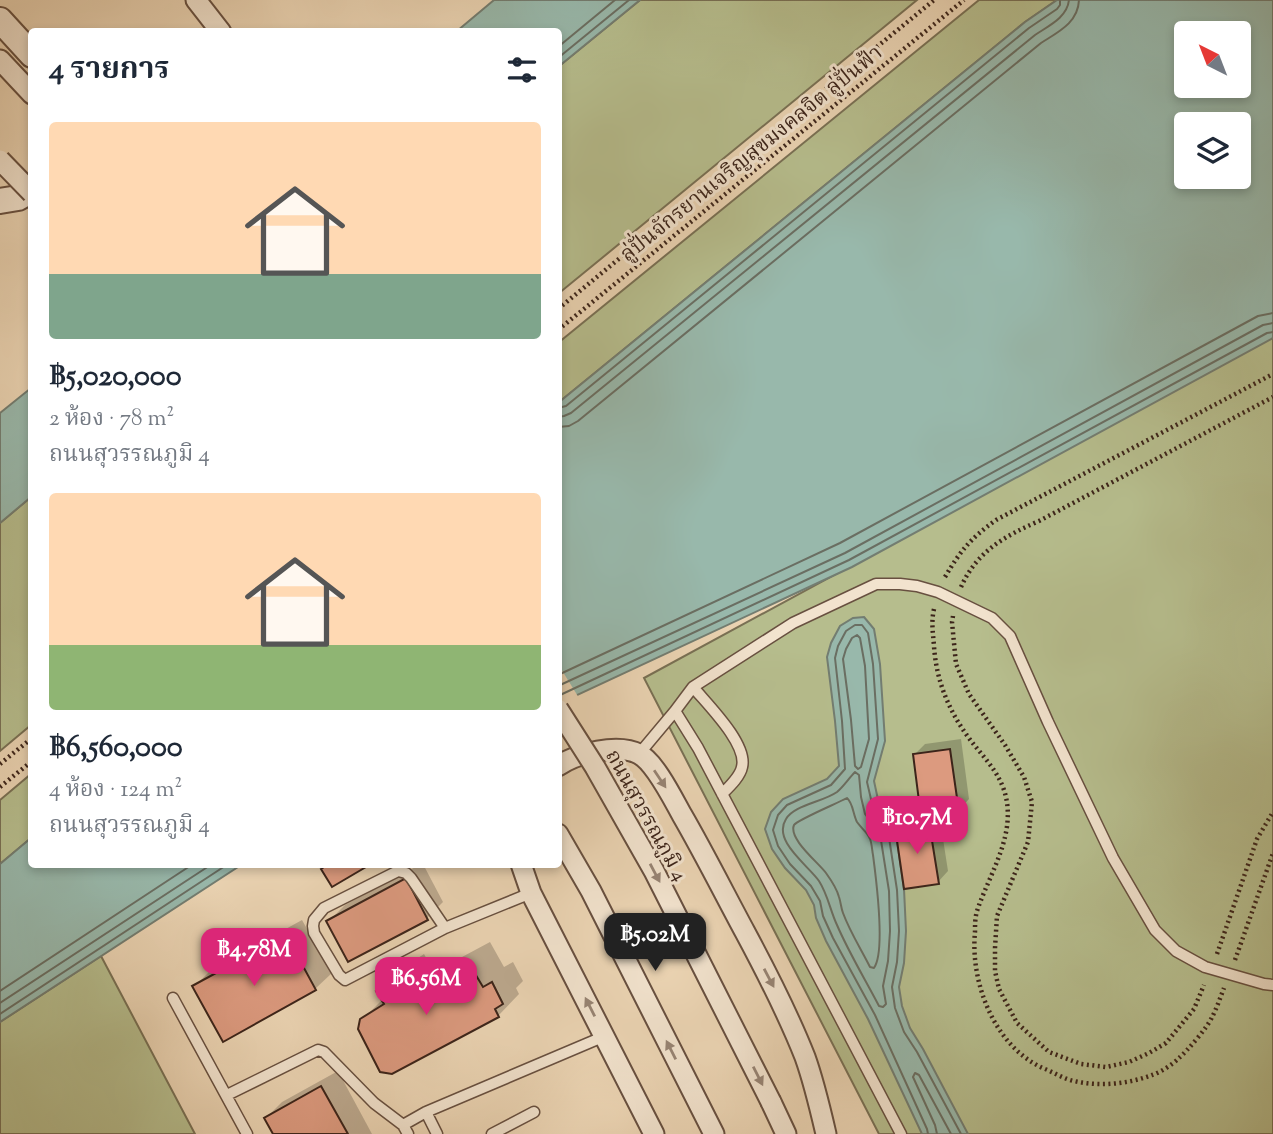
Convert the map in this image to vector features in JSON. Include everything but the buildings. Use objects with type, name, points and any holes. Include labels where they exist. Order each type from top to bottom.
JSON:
[{"type":"street","points":[[197,1],[218,28]]},
{"type":"street","points":[[0,20],[28,51]]},
{"type":"street","points":[[0,60],[28,90]]},
{"type":"street","points":[[0,160],[28,187]]},
{"type":"street","points":[[0,201],[28,193]]},
{"type":"street","name":"ถนนสุวรรณภูมิ 4","points":[[562,715],[654,871],[786,1134]]},
{"type":"street","points":[[562,763],[598,751],[614,750],[639,754],[662,780],[687,822],[783,1005],[805,1059],[826,1134]]},
{"type":"street","points":[[562,841],[591,891],[714,1133]]},
{"type":"street","points":[[522,868],[531,894],[654,1134]]},
{"type":"lane","points":[[639,754],[693,687],[793,623],[876,584],[901,584],[938,592],[992,618],[1010,636],[1113,858],[1155,930],[1176,951],[1205,967],[1273,985]]},
{"type":"lane","points":[[693,687],[735,738],[742,754],[742,767],[723,794]]},
{"type":"lane","points":[[675,711],[723,794],[901,1134]]},
{"type":"lane","points":[[445,928],[411,878],[398,871],[324,908],[314,920],[313,926],[314,933],[345,980],[445,928],[531,894]]},
{"type":"lane","points":[[173,998],[247,1134]]},
{"type":"lane","points":[[227,1095],[318,1050],[324,1052],[374,1103],[406,1129],[426,1112],[605,1036]]},
{"type":"lane","points":[[426,1112],[437,1134]]},
{"type":"lane","points":[[492,1134],[534,1112]]},
{"type":"path","points":[[562,306],[934,0]]},
{"type":"path","name":"ลู่ปั่นจักรยานเจริญสุขมงคลจิต ลู่ปั่นฟ้า","points":[[562,327],[964,0]]},
{"type":"path","points":[[0,764],[28,741]]},
{"type":"path","points":[[0,787],[28,764]]},
{"type":"green space","points":[[640,0],[917,0],[562,291],[562,64]]},
{"type":"green space","points":[[979,0],[1057,0],[1025,22],[562,400],[562,340]]},
{"type":"green space","points":[[1273,337],[1273,1134],[879,1134],[644,678]]},
{"type":"green space","points":[[28,500],[28,728],[0,751],[0,523]]},
{"type":"green space","points":[[28,777],[28,841],[0,864],[0,800]]},
{"type":"green space","points":[[101,956],[195,1134],[0,1134],[0,1022]]},
{"type":"water","points":[[494,0],[640,0],[562,64],[562,28],[461,28]]},
{"type":"water","points":[[1057,0],[1273,0],[1273,338],[852,567],[562,702],[562,400],[1025,22]]},
{"type":"water","points":[[28,390],[28,500],[0,523],[0,413]]},
{"type":"water","points":[[864,617],[874,629],[880,664],[885,741],[874,781],[880,809],[895,827],[904,889],[906,931],[899,987],[902,1006],[910,1028],[968,1134],[922,1134],[868,1019],[826,941],[816,918],[814,905],[806,890],[785,868],[772,849],[765,829],[771,812],[783,799],[827,779],[839,766],[827,657],[840,626],[853,618]]},
{"type":"water","points":[[28,841],[28,868],[236,868],[0,1022],[0,864]]},
{"type":"pier","points":[[562,670],[579,698],[562,705]]}]
